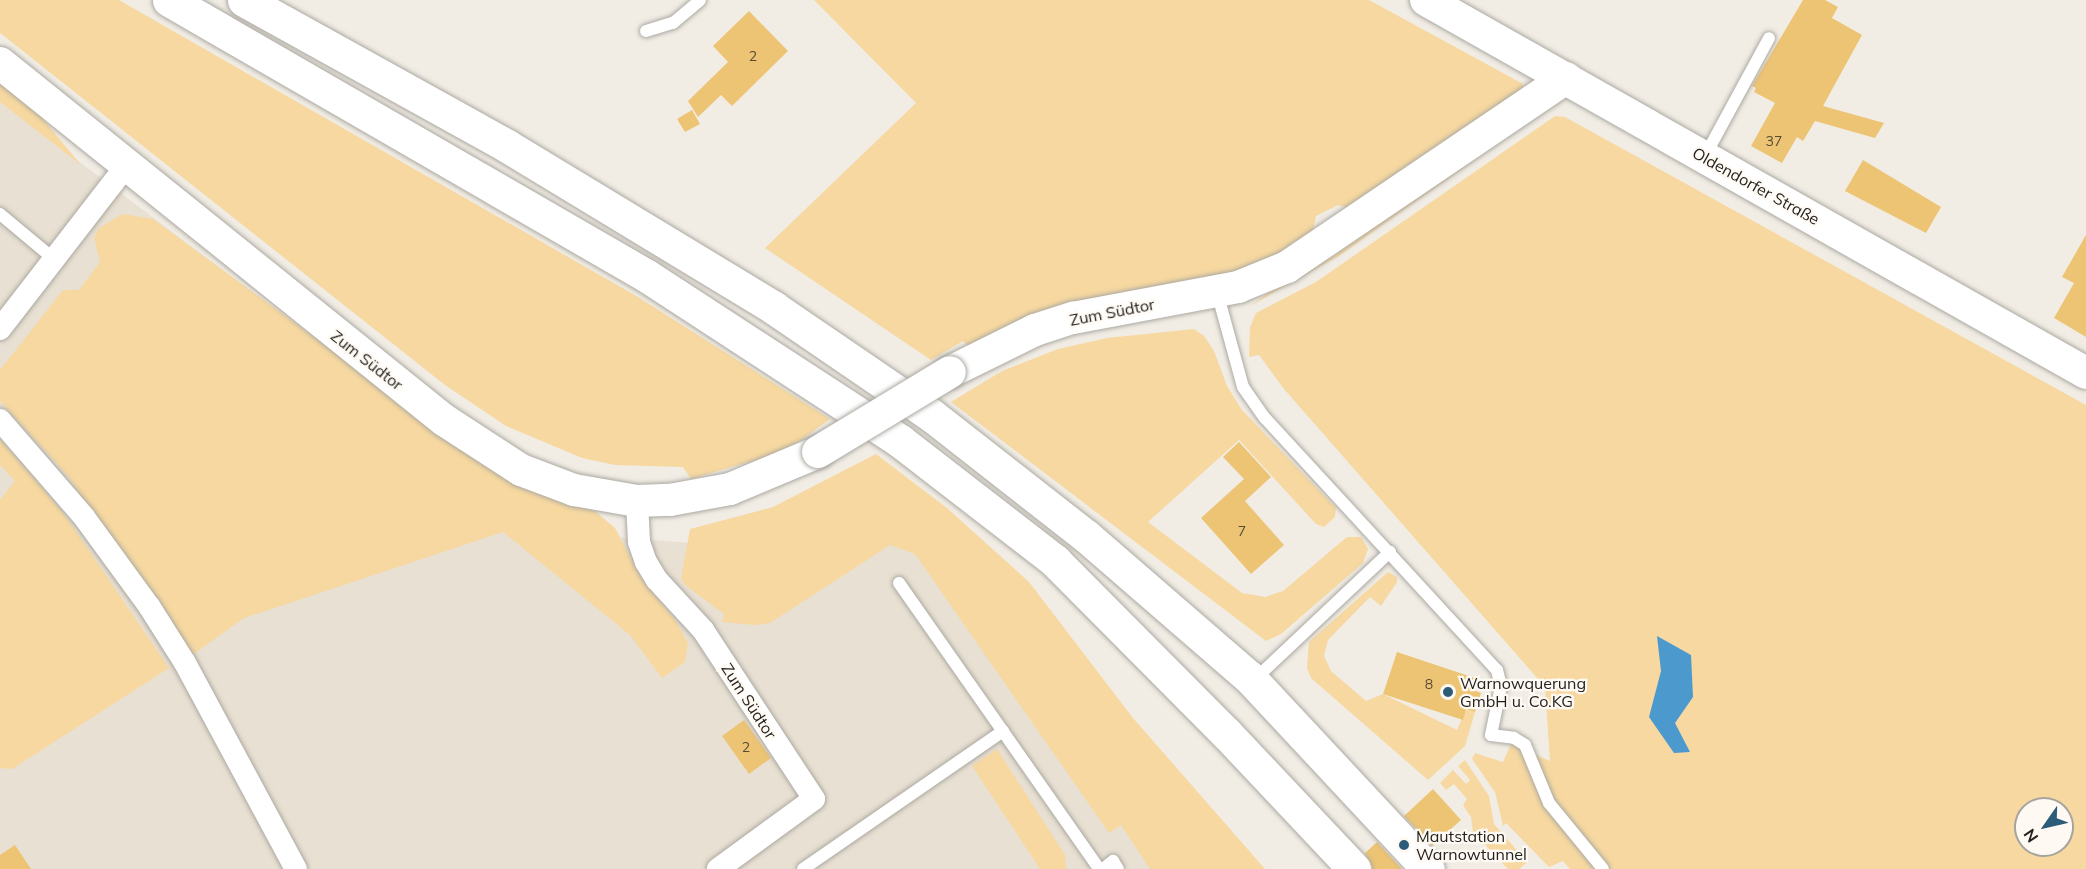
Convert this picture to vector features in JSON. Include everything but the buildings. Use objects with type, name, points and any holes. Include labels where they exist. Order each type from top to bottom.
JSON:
[{"type":"highway","points":[[169,0],[647,276],[900,441],[1055,561],[1226,733],[1354,869]]},
{"type":"highway","points":[[243,0],[507,146],[774,308],[873,374],[1086,536],[1253,681],[1428,869]]},
{"type":"street","name":"Oldendorfer Straße","points":[[1426,0],[2086,373]]},
{"type":"street","name":"Zum Südtor","points":[[0,63],[274,287],[471,440],[547,482],[574,490],[637,501],[670,500],[730,489],[818,452],[950,372],[1026,333],[1064,321],[1217,292],[1264,277],[1317,249],[1566,78]]},
{"type":"street","points":[[0,329],[126,166]]},
{"type":"street","points":[[0,420],[84,517],[149,606],[185,663],[296,869]]},
{"type":"street","name":"Zum Südtor","points":[[637,501],[639,542],[646,562],[657,580],[703,630],[814,799],[718,869]]},
{"type":"lane","points":[[646,31],[673,23],[700,0]]},
{"type":"lane","points":[[1705,157],[1769,38]]},
{"type":"lane","points":[[0,214],[54,259]]},
{"type":"lane","points":[[1217,292],[1243,387],[1265,418],[1351,518],[1390,552],[1497,670],[1501,686],[1491,735],[1514,738],[1525,745],[1549,803],[1603,869]]},
{"type":"lane","points":[[1253,681],[1390,552]]},
{"type":"lane","points":[[899,583],[1101,869],[1113,861],[1118,869]]},
{"type":"lane","points":[[803,869],[1003,731]]},
{"type":"shaded area","points":[[0,0],[119,0],[638,297],[830,419],[786,451],[691,479],[683,467],[615,465],[582,458],[506,426],[445,385],[0,33]]},
{"type":"shaded area","points":[[814,0],[1369,0],[1523,84],[1522,97],[1355,210],[1338,205],[1316,216],[1312,234],[1268,261],[1213,279],[1041,311],[968,346],[963,341],[931,360],[765,248],[916,103]]},
{"type":"shaded area","points":[[0,81],[33,107],[81,165],[0,102]]},
{"type":"shaded area","points":[[0,102],[505,483],[614,537],[704,544],[851,493],[918,549],[1124,822],[1154,869],[0,869]]},
{"type":"shaded area","points":[[1548,108],[1339,256],[1250,306],[1278,286],[1335,255],[1531,116]]},
{"type":"shaded area","points":[[1555,116],[1565,117],[2086,405],[2086,869],[1570,869],[1563,861],[1549,867],[1506,823],[1503,826],[1495,792],[1472,759],[1475,753],[1503,762],[1511,744],[1550,761],[1545,687],[1284,389],[1259,355],[1249,357],[1250,327],[1256,313],[1316,282]]},
{"type":"shaded area","points":[[123,214],[153,219],[501,474],[596,512],[615,528],[641,578],[675,620],[688,643],[685,662],[662,678],[630,635],[503,532],[244,618],[191,656],[68,476],[0,401],[0,370],[63,290],[79,290],[100,262],[94,238],[99,228]]},
{"type":"shaded area","points":[[1194,329],[1204,336],[1214,351],[1227,386],[1242,410],[1336,508],[1335,517],[1324,527],[1316,524],[1239,440],[1148,522],[1242,593],[1265,597],[1283,591],[1347,537],[1361,537],[1368,549],[1363,563],[1281,634],[1266,641],[951,402],[1002,371],[1058,349],[1107,338]]},
{"type":"shaded area","points":[[0,439],[62,511],[169,668],[12,769],[0,768],[0,500],[15,481],[0,465]]},
{"type":"shaded area","points":[[876,454],[947,508],[1029,582],[1133,718],[1265,869],[1150,869],[1121,825],[1109,833],[915,554],[890,545],[770,623],[755,625],[722,622],[724,614],[685,585],[681,578],[690,529],[773,507]]},
{"type":"shaded area","points":[[1388,572],[1397,577],[1397,582],[1381,606],[1370,597],[1328,640],[1324,656],[1331,671],[1366,701],[1383,694],[1457,730],[1466,709],[1475,712],[1465,746],[1428,780],[1311,678],[1307,668],[1309,642]]},
{"type":"shaded area","points":[[997,749],[1065,855],[1066,869],[1040,869],[972,766]]},
{"type":"shaded area","points":[[1465,760],[1489,796],[1494,824],[1527,862],[1519,869],[1508,869],[1473,832],[1471,817],[1463,805],[1467,799],[1454,784],[1446,790],[1440,783],[1453,770],[1466,784],[1470,780],[1458,766]]},
{"type":"water","points":[[1657,636],[1691,655],[1693,697],[1675,723],[1690,752],[1674,753],[1649,717],[1661,671]]},
{"type":"place","name":"Warnowquerung GmbH u. Co.KG","points":[[1448,692]]},
{"type":"place","name":"Mautstation Warnowtunnel","points":[[1404,845]]}]
